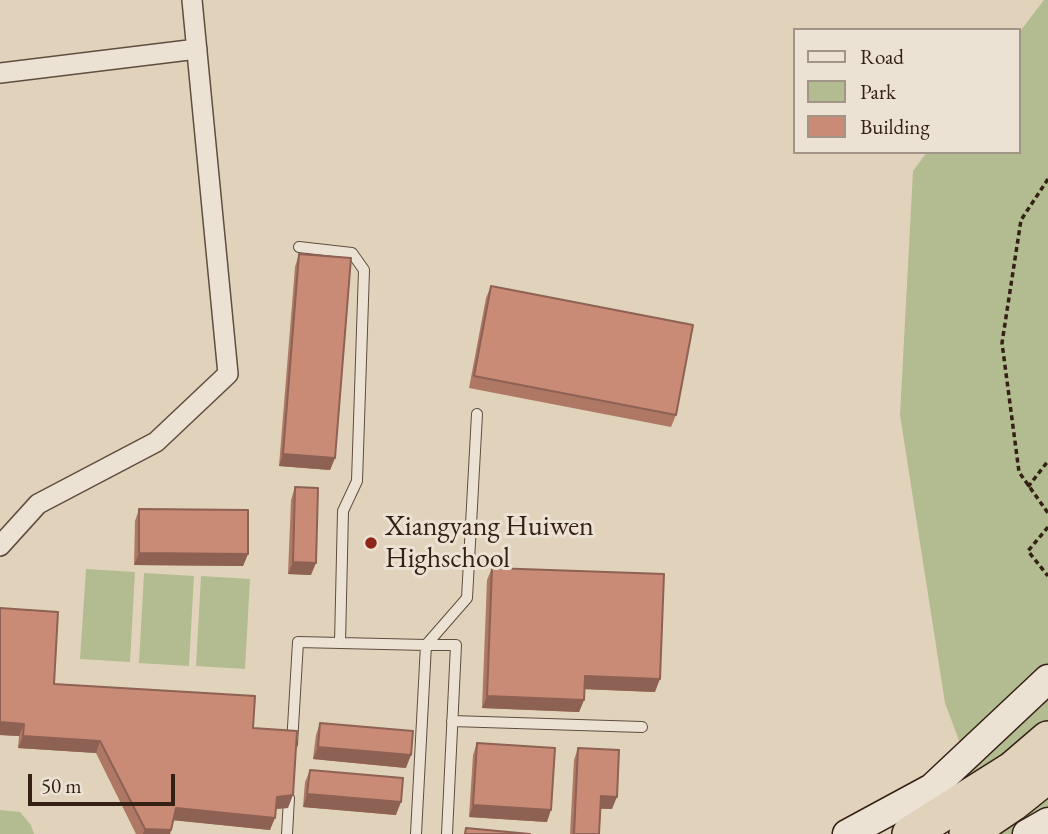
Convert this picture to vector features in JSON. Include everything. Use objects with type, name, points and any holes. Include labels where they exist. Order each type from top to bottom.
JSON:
[{"type":"highway","points":[[938,828],[1011,756],[1048,711]]},
{"type":"highway","points":[[938,828],[1048,739]]},
{"type":"highway","points":[[1020,819],[1048,775]]},
{"type":"highway","points":[[938,828],[1020,819],[1048,796]]},
{"type":"street","points":[[0,546],[38,504],[156,442],[228,374],[192,0]]},
{"type":"street","points":[[0,73],[197,49]]},
{"type":"street","points":[[847,834],[932,788],[1048,679]]},
{"type":"street","points":[[1020,819],[1048,822]]},
{"type":"lane","points":[[299,247],[352,253],[364,270],[357,481],[344,511],[340,643]]},
{"type":"lane","points":[[416,834],[426,645],[467,598],[477,414]]},
{"type":"lane","points":[[291,756],[298,642],[456,645],[447,834]]},
{"type":"lane","points":[[452,721],[642,727]]},
{"type":"lane","points":[[287,834],[290,782]]},
{"type":"path","points":[[1048,179],[1021,220],[1002,343],[1019,472],[1048,513]]},
{"type":"path","points":[[1028,487],[1048,461]]},
{"type":"path","points":[[1048,527],[1028,551],[1048,576]]},
{"type":"green space","points":[[1044,0],[1048,0],[1048,834],[994,834],[945,703],[900,415],[913,171],[926,154],[1020,154],[1020,31]]},
{"type":"green space","points":[[86,569],[135,572],[130,662],[80,659]]},
{"type":"green space","points":[[144,573],[194,576],[189,666],[139,663]]},
{"type":"green space","points":[[201,576],[250,579],[245,669],[196,666]]},
{"type":"green space","points":[[0,810],[20,812],[31,825],[34,834],[0,834]]},
{"type":"building","points":[[299,254],[351,258],[335,458],[283,454]]},
{"type":"building","points":[[491,286],[693,325],[676,415],[474,376]]},
{"type":"building","points":[[295,487],[318,488],[316,563],[293,562]]},
{"type":"building","points":[[139,509],[248,510],[248,554],[139,553]]},
{"type":"building","points":[[492,568],[664,574],[660,679],[585,676],[584,700],[487,696]]},
{"type":"building","points":[[0,608],[58,612],[54,684],[255,696],[253,728],[297,731],[293,795],[277,797],[275,818],[176,808],[171,830],[145,829],[100,741],[23,736],[24,724],[0,722]]},
{"type":"building","points":[[320,723],[413,731],[411,755],[318,747]]},
{"type":"building","points":[[477,743],[555,748],[551,810],[473,805]]},
{"type":"building","points":[[578,748],[619,750],[617,797],[601,796],[599,834],[574,834]]},
{"type":"building","points":[[310,770],[403,778],[401,802],[307,794]]},
{"type":"building","points":[[466,828],[530,834],[465,834]]},
{"type":"place","name":"Xiangyang Huiwen Highschool","points":[[371,543]]}]
